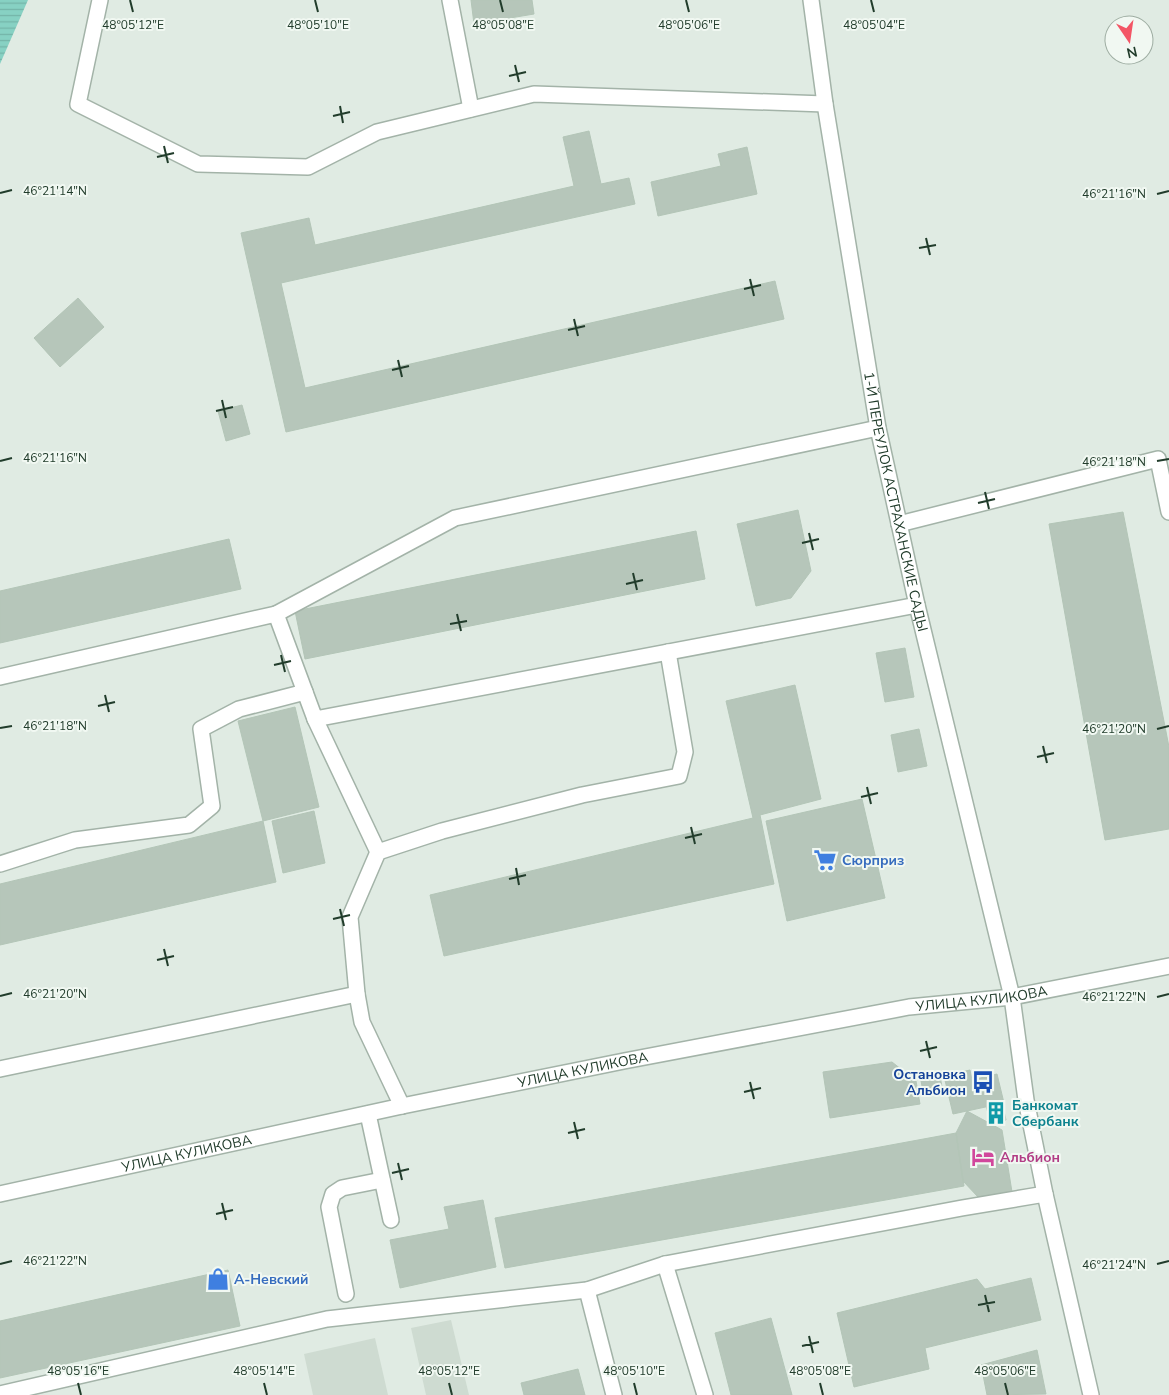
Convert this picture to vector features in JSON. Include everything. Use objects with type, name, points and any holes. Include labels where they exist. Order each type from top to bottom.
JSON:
[{"type":"street","points":[[100,0],[78,104],[198,164],[308,167],[377,132],[534,94],[826,104]]},
{"type":"street","points":[[450,0],[471,109]]},
{"type":"street","name":"1-Й ПЕРЕУЛОК АСТРАХАНСКИЕ САДЫ","points":[[811,0],[878,428],[917,605],[1012,997],[1026,1100],[1045,1194],[1091,1395]]},
{"type":"street","points":[[0,677],[276,614],[455,518],[878,428]]},
{"type":"street","points":[[900,524],[1158,459],[1169,512]]},
{"type":"street","points":[[315,719],[917,605]]},
{"type":"street","points":[[276,614],[315,719],[378,852]]},
{"type":"street","points":[[402,1106],[362,1022],[357,994],[350,917],[378,852],[442,831],[582,795],[679,776],[685,752],[668,652]]},
{"type":"street","points":[[0,864],[74,840],[189,825],[212,806],[201,729],[239,709],[305,692]]},
{"type":"street","name":"УЛИЦА КУЛИКОВА","points":[[0,1194],[402,1106],[615,1063],[909,1006],[1012,997],[1169,966]]},
{"type":"street","points":[[0,1069],[357,994]]},
{"type":"street","points":[[368,1114],[391,1220]]},
{"type":"street","points":[[346,1294],[329,1207],[333,1194],[342,1188],[382,1180]]},
{"type":"street","points":[[0,1394],[327,1319],[587,1290],[665,1264],[1045,1194]]},
{"type":"street","points":[[665,1264],[705,1395]]},
{"type":"street","points":[[587,1290],[614,1395]]},
{"type":"shaded area","points":[[451,1320],[469,1395],[426,1395],[411,1328]]},
{"type":"shaded area","points":[[375,1338],[388,1395],[313,1395],[304,1354]]},
{"type":"water","points":[[0,0],[28,0],[0,64]]},
{"type":"building","points":[[471,0],[532,0],[534,14],[474,24]]},
{"type":"building","points":[[589,131],[601,184],[629,178],[635,204],[281,283],[305,388],[775,281],[784,319],[286,432],[241,233],[309,218],[315,245],[574,186],[563,137]]},
{"type":"building","points":[[747,147],[757,194],[658,216],[651,182],[721,166],[718,154]]},
{"type":"building","points":[[78,298],[104,327],[60,367],[34,338]]},
{"type":"building","points":[[242,405],[250,434],[226,441],[218,411]]},
{"type":"building","points":[[798,510],[811,571],[791,598],[756,606],[737,524]]},
{"type":"building","points":[[1123,512],[1169,747],[1169,829],[1105,840],[1049,524]]},
{"type":"building","points":[[696,531],[705,579],[305,659],[295,611]]},
{"type":"building","points":[[229,539],[241,589],[0,643],[0,591]]},
{"type":"building","points":[[905,648],[914,697],[885,702],[876,653]]},
{"type":"building","points":[[795,685],[821,799],[760,815],[774,884],[444,956],[430,895],[753,818],[726,701]]},
{"type":"building","points":[[295,707],[319,807],[263,821],[238,721]]},
{"type":"building","points":[[919,729],[927,766],[898,772],[891,735]]},
{"type":"building","name":"Сюрприз","points":[[862,799],[885,898],[787,921],[766,821]]},
{"type":"building","points":[[314,811],[325,863],[283,873],[272,821]]},
{"type":"building","points":[[263,821],[276,882],[0,945],[0,884]]},
{"type":"building","points":[[892,1062],[916,1081],[920,1104],[830,1118],[823,1072]]},
{"type":"building","points":[[970,1070],[972,1080],[997,1074],[1004,1103],[953,1114],[944,1076]]},
{"type":"building","points":[[939,1071],[943,1092],[930,1094],[929,1090],[923,1091],[920,1076]]},
{"type":"building","name":"Банкомат Сбербанк","points":[[1002,1102],[1006,1120],[991,1124],[986,1106]]},
{"type":"building","name":"Альбион","points":[[967,1111],[1002,1130],[1012,1192],[978,1197],[963,1181],[956,1133]]},
{"type":"building","points":[[956,1133],[964,1186],[505,1268],[495,1218]]},
{"type":"building","points":[[483,1200],[496,1267],[400,1288],[390,1240],[449,1229],[444,1207]]},
{"type":"building","points":[[228,1270],[240,1326],[0,1378],[0,1321]]},
{"type":"building","points":[[1031,1278],[1041,1320],[925,1348],[929,1369],[854,1387],[837,1313],[977,1279],[985,1289]]},
{"type":"building","points":[[771,1318],[792,1395],[731,1395],[715,1333]]},
{"type":"building","points":[[1037,1350],[1046,1394],[987,1395],[981,1365]]},
{"type":"building","points":[[578,1369],[585,1395],[524,1395],[521,1383]]},
{"type":"place","name":"Сюрприз","points":[[825,860]]},
{"type":"place","name":"Остановка Альбион","points":[[983,1082]]},
{"type":"place","name":"Банкомат Сбербанк","points":[[996,1113]]},
{"type":"place","name":"Альбион","points":[[983,1157]]},
{"type":"place","name":"А-Невский","points":[[218,1279]]}]
